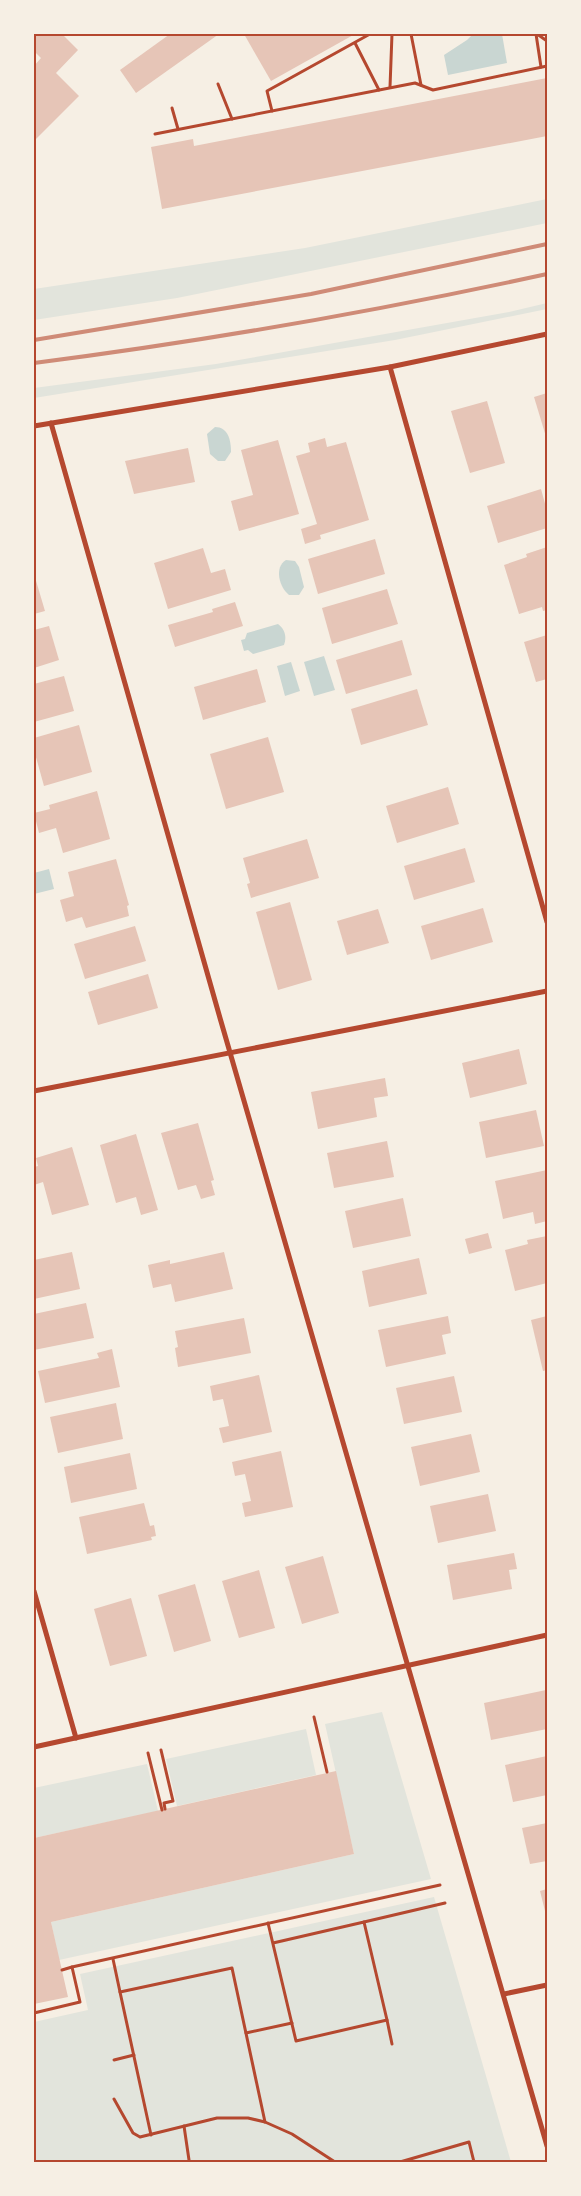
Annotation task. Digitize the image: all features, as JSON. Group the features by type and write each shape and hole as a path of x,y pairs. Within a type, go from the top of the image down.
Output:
{"street":[{"path":"34,426 390,367 547,334"},
{"path":"390,367 547,922"},
{"path":"51,423 231,1054 547,2146"},
{"path":"34,1092 547,990"},
{"path":"34,1591 76,1738"},
{"path":"34,1747 547,1635"},
{"path":"504,1994 547,1985"}],"path":[{"path":"272,111 267,91 370,34"},
{"path":"390,88 392,34"},
{"path":"412,34 422,85"},
{"path":"536,34 542,67"},
{"path":"536,34 547,41"},
{"path":"355,43 379,90"},
{"path":"155,134 415,82 433,90 547,66"},
{"path":"218,84 232,119"},
{"path":"172,108 178,130"},
{"path":"314,1717 327,1772"},
{"path":"148,1753 164,1810 164,1803 173,1801 161,1750"},
{"path":"62,1970 440,1885"},
{"path":"273,1943 445,1903"},
{"path":"364,1922 392,2044"},
{"path":"268,1924 296,2041 387,2020"},
{"path":"112,1958 151,2135"},
{"path":"34,2013 80,2002 72,1967"},
{"path":"120,1992 232,1968 265,2122"},
{"path":"246,2033 292,2023"},
{"path":"114,2060 134,2055"},
{"path":"114,2099 132,2133 140,2137 184,2126 233,2117 265,2122 292,2134 334,2162"},
{"path":"184,2126 189,2160"},
{"path":"400,2162 470,2142 474,2162"}],"shaded area":[{"path":"473,34 502,34 507,63 448,75 444,55"},
{"path":"547,199 547,223 177,298 34,320 34,289 305,248"},
{"path":"547,303 547,309 395,340 34,398 34,388 216,364 509,312"},
{"path":"215,427 223,429 228,435 231,452 225,461 218,461 210,454 207,434"},
{"path":"286,560 295,561 299,567 304,587 299,595 289,595 280,582 280,567"},
{"path":"278,624 285,633 284,645 253,654 248,650 244,651 241,640 245,639 247,633"},
{"path":"324,656 335,690 314,696 304,662"},
{"path":"291,662 300,691 285,696 277,666"},
{"path":"49,869 54,889 34,894 34,873"},
{"path":"382,1712 431,1879 59,1960 51,1922 354,1854 325,1724"},
{"path":"306,1729 316,1775 177,1806 166,1759"},
{"path":"147,1764 158,1811 34,1838 34,1788"},
{"path":"434,1897 511,2162 34,2162 34,2022 88,2010 80,1974"}],"building":[{"path":"34,34 62,34 78,50 56,73 79,96 34,141 34,66 41,58 34,51"},
{"path":"170,34 219,34 136,93 120,70"},
{"path":"244,34 355,34 271,81"},
{"path":"547,78 547,136 162,209 151,147 193,139 194,146"},
{"path":"547,393 547,440 534,397"},
{"path":"487,401 505,463 470,473 451,411"},
{"path":"325,438 327,447 346,442 369,520 320,535 321,539 305,544 301,529 317,524 296,456 310,452 308,443"},
{"path":"278,440 299,514 239,531 231,501 253,495 241,450"},
{"path":"188,448 195,482 134,494 125,461"},
{"path":"541,489 547,511 547,528 498,543 487,506"},
{"path":"375,539 385,574 318,594 308,559"},
{"path":"547,547 547,610 543,611 542,607 519,614 504,565 527,557 526,554"},
{"path":"203,548 211,573 225,569 231,590 168,609 154,563"},
{"path":"34,574 45,611 34,614"},
{"path":"387,589 398,624 332,644 322,608"},
{"path":"235,602 243,626 175,647 168,625 213,612 212,609"},
{"path":"49,626 59,660 34,668 34,630"},
{"path":"547,635 547,679 536,682 524,642"},
{"path":"402,640 412,675 346,694 336,660"},
{"path":"257,669 266,702 203,720 194,687"},
{"path":"64,676 74,711 34,722 34,684"},
{"path":"417,689 428,725 361,745 351,709"},
{"path":"79,725 92,772 44,786 34,750 34,738"},
{"path":"268,737 284,792 226,809 210,754"},
{"path":"448,787 459,824 397,843 386,806"},
{"path":"97,791 110,839 63,853 56,828 39,833 34,813 50,809 49,805"},
{"path":"307,839 319,878 251,898 247,884 250,883 243,858"},
{"path":"465,848 475,882 414,900 404,866"},
{"path":"116,859 129,905 127,906 129,916 86,928 82,917 66,922 60,900 74,896 68,872"},
{"path":"290,902 312,980 278,990 256,912"},
{"path":"483,908 493,942 431,960 421,926"},
{"path":"378,909 389,943 347,955 337,921"},
{"path":"135,926 146,961 85,979 74,944"},
{"path":"148,974 158,1008 98,1025 88,992"},
{"path":"519,1049 527,1084 470,1098 462,1063"},
{"path":"385,1078 388,1096 374,1098 377,1117 318,1129 311,1092"},
{"path":"536,1110 544,1146 486,1158 479,1122"},
{"path":"198,1123 214,1180 211,1181 215,1195 201,1199 196,1185 178,1190 161,1133"},
{"path":"136,1134 158,1210 141,1215 136,1197 116,1203 100,1145"},
{"path":"387,1141 394,1177 334,1188 327,1153"},
{"path":"72,1147 89,1205 52,1215 43,1182 34,1185 34,1167 38,1166 36,1158"},
{"path":"547,1170 547,1221 535,1224 533,1212 503,1219 495,1181"},
{"path":"403,1198 411,1236 353,1248 345,1211"},
{"path":"488,1233 492,1248 469,1254 465,1239"},
{"path":"547,1236 547,1283 515,1291 505,1250 528,1244 527,1240"},
{"path":"72,1252 80,1289 34,1299 34,1260"},
{"path":"224,1252 233,1289 175,1302 171,1284 153,1288 148,1265 170,1260 170,1264"},
{"path":"419,1258 427,1294 369,1307 362,1271"},
{"path":"86,1303 94,1338 34,1350 34,1314"},
{"path":"448,1316 451,1333 442,1335 446,1354 386,1367 378,1330"},
{"path":"547,1316 547,1370 543,1371 531,1320"},
{"path":"244,1318 251,1353 178,1367 175,1348 178,1347 175,1331"},
{"path":"112,1349 120,1387 45,1403 38,1371 99,1358 97,1353"},
{"path":"259,1375 272,1432 223,1443 219,1428 229,1426 226,1412 223,1399 213,1401 210,1386"},
{"path":"454,1376 462,1412 404,1424 396,1388"},
{"path":"116,1403 123,1439 58,1453 50,1417"},
{"path":"471,1434 480,1472 420,1486 411,1447"},
{"path":"281,1451 293,1507 245,1517 242,1503 251,1501 245,1474 235,1476 232,1462"},
{"path":"130,1453 137,1489 71,1503 64,1467"},
{"path":"488,1494 496,1531 438,1543 430,1506"},
{"path":"144,1503 150,1526 154,1525 156,1536 151,1537 152,1540 87,1554 79,1517"},
{"path":"514,1553 517,1569 509,1570 512,1589 453,1600 447,1565"},
{"path":"323,1556 339,1613 302,1624 285,1567"},
{"path":"259,1570 275,1628 239,1638 222,1581"},
{"path":"195,1584 211,1641 174,1652 158,1595"},
{"path":"131,1598 147,1656 110,1666 94,1609"},
{"path":"546,1690 547,1729 491,1740 484,1703"},
{"path":"547,1756 547,1795 513,1802 505,1765"},
{"path":"336,1771 354,1854 51,1922 68,1997 34,2004 34,1838"},
{"path":"547,1823 547,1861 530,1864 522,1828"},
{"path":"547,1889 547,1919 540,1891"}],"railway":[{"path":"34,340 311,294 547,244"},
{"path":"34,363 163,345 291,324 547,274"}]}
